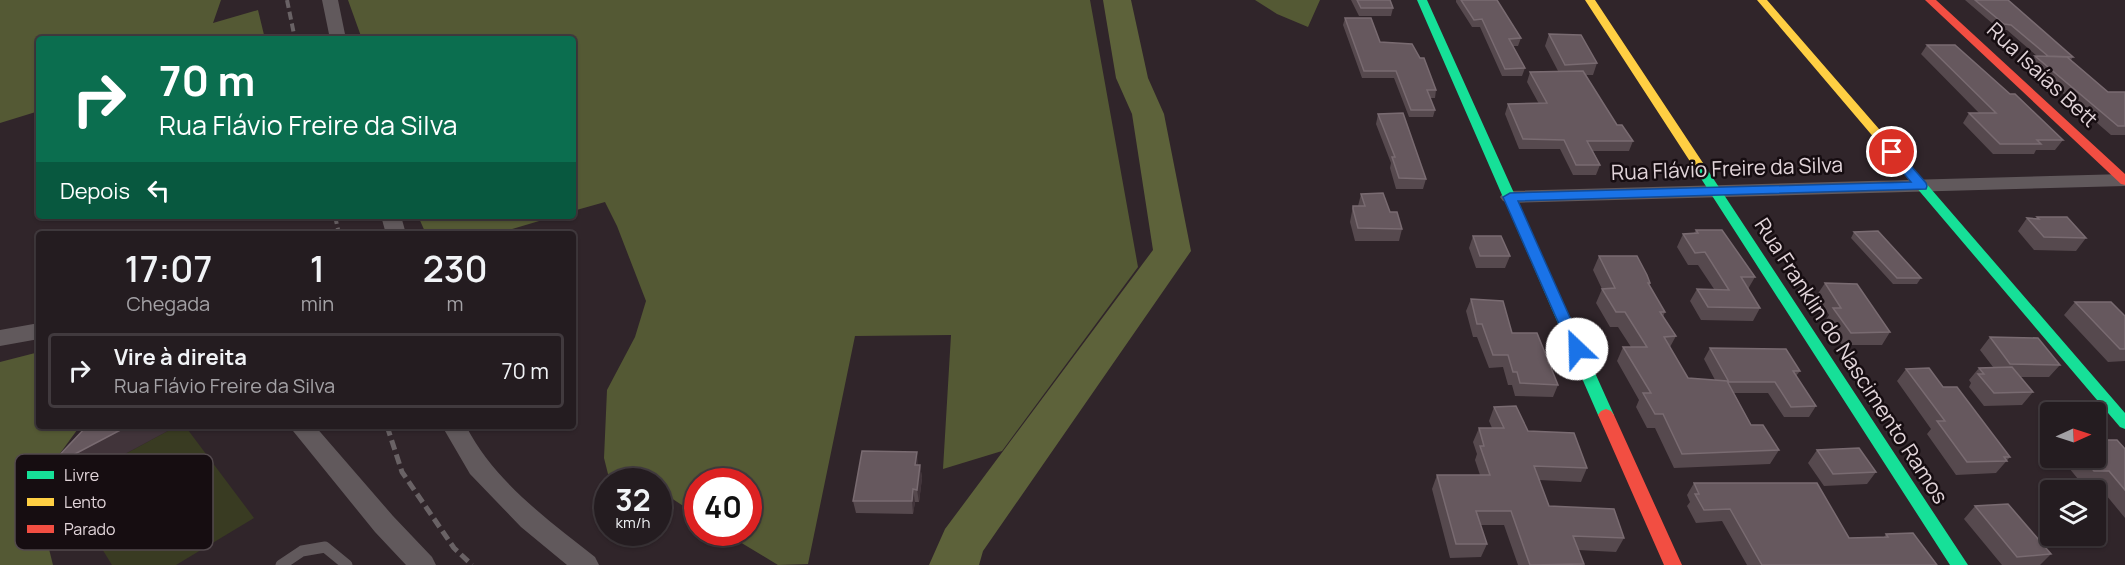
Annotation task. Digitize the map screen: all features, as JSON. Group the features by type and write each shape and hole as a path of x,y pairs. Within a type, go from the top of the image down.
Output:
{"street":[{"path":"330,0 337,36"},
{"path":"1422,0 1673,565"},
{"name":"Rua Franklin do Nascimento Ramos","path":"1590,0 1959,565"},
{"path":"1761,0 2125,423"},
{"name":"Rua Isaías Bett","path":"1930,0 2125,180"},
{"name":"Rua Flávio Freire da Silva","path":"1510,197 2125,180"},
{"path":"0,338 36,332"},
{"path":"304,429 384,524 423,565"},
{"path":"455,429 461,443 510,501 586,565"}],"lane":[{"path":"281,565 302,551 325,547 347,565"}],"green space":[{"path":"0,0 221,0 213,23 258,10 264,36 36,36 36,112 0,123"},
{"path":"348,0 1090,0 1138,267 1002,451 943,469 951,335 855,336 808,564 778,565 747,546 762,546 762,468 684,468 684,506 672,499 672,468 606,468 604,458 607,390 635,337 646,301 617,226 605,202 576,210 576,36 361,36"},
{"path":"1255,0 1320,0 1308,27 1277,14"},
{"path":"419,219 546,219 505,231 425,231"},
{"path":"36,353 36,429 78,429 60,454 15,454 15,550 49,550 53,565 0,565 0,362"},
{"path":"171,429 187,429 206,454 125,454"},
{"path":"213,463 254,518 213,543"},
{"path":"103,550 201,550 176,565 112,565"}],"building":[{"path":"1357,0 1390,0 1393,8 1361,8"},
{"path":"1461,0 1497,0 1521,38 1509,39 1525,68 1505,69 1482,19 1474,20"},
{"path":"1975,0 2008,0 2073,57 2048,56 2011,25 2004,24"},
{"path":"1345,18 1371,18 1380,42 1412,44 1420,58 1424,58 1436,90 1427,90 1435,110 1411,110 1396,71 1364,71"},
{"path":"1549,34 1581,35 1597,63 1565,65"},
{"path":"1927,45 1955,45 2010,94 2015,94 2063,140 2037,140 2041,144 2000,144 1969,113 1996,113"},
{"path":"2035,56 2067,57 2108,92 2125,92 2125,126 2118,126"},
{"path":"1583,71 1617,125 1622,125 1633,141 1587,141 1600,165 1576,165 1564,140 1523,139 1508,104 1547,103 1530,72"},
{"path":"1403,113 1426,179 1399,178 1392,157 1395,157 1378,114"},
{"path":"1383,193 1390,212 1397,212 1402,229 1358,228 1353,206 1365,206 1361,194"},
{"path":"2037,217 2067,217 2086,238 2044,237 2027,218 2039,219"},
{"path":"1696,230 1722,230 1755,277 1741,277 1760,308 1708,307 1697,289 1729,290 1705,252 1695,253 1683,234 1698,233"},
{"path":"1878,231 1921,278 1897,278 1854,232"},
{"path":"1473,236 1501,236 1510,256 1480,256"},
{"path":"1599,256 1637,256 1647,275 1650,283 1648,283 1665,312 1660,312 1676,336 1664,337 1688,378 1727,381 1751,425 1763,425 1779,450 1682,454 1663,414 1655,414 1643,393 1651,393 1623,347 1647,347 1625,312 1616,312 1602,289 1615,288"},
{"path":"1825,283 1857,284 1890,332 1851,333 1833,308 1841,308"},
{"path":"1471,299 1503,301 1512,333 1537,333 1558,385 1520,383 1517,372 1513,372 1508,355 1493,355 1482,324 1477,324"},
{"path":"2075,302 2111,302 2125,316 2125,349 2120,349"},
{"path":"1990,337 2038,338 2060,365 2010,364"},
{"path":"1710,348 1786,349 1800,371 1793,371 1816,406 1791,407 1775,382 1729,382"},
{"path":"2012,367 2033,392 1994,393 1978,374 1984,374 1979,368"},
{"path":"1929,368 1943,387 1957,387 2010,457 2004,457 2007,461 1967,462 1937,421 1945,421 1906,369"},
{"path":"1516,406 1528,431 1574,433 1587,468 1534,466 1549,506 1614,509 1624,538 1573,536 1584,564 1530,565 1511,511 1476,511 1487,544 1456,544 1437,475 1490,475 1480,446 1484,446 1479,428 1504,428 1494,407"},
{"path":"84,429 122,429 75,454 61,454"},
{"path":"2106,440 2117,440 2125,449 2125,490 2109,471 2094,471 2091,468 2106,468"},
{"path":"1859,448 1876,472 1833,474 1817,450"},
{"path":"862,451 917,452 915,465 920,465 917,490 913,489 912,501 853,501"},
{"path":"1694,483 1817,483 1849,538 1888,537 1886,534 1913,533 1937,565 1762,565 1730,509 1704,510 1695,494 1699,494"},
{"path":"2008,504 2040,541 2040,546 2044,546 2051,554 2017,557 1975,506"}],"waterway":[{"path":"954,565 962,543 1172,251 1148,114 1132,78 1117,0"}],"railway":[{"path":"287,0 294,36"},
{"path":"336,219 338,231"},
{"path":"388,429 402,472 454,548 472,565"}],"traffic: fast":[{"path":"1422,0 1606,415"},
{"path":"1697,163 1959,565"},
{"path":"1908,170 2125,423"}],"traffic: slow":[{"path":"1590,0 1697,163"},
{"path":"1762,0 1908,170"}],"traffic: jam":[{"path":"1930,0 2125,181"},
{"path":"1606,415 1673,565"}],"route":[{"path":"1577,349 1510,197 1921,186 1892,152"}]}
